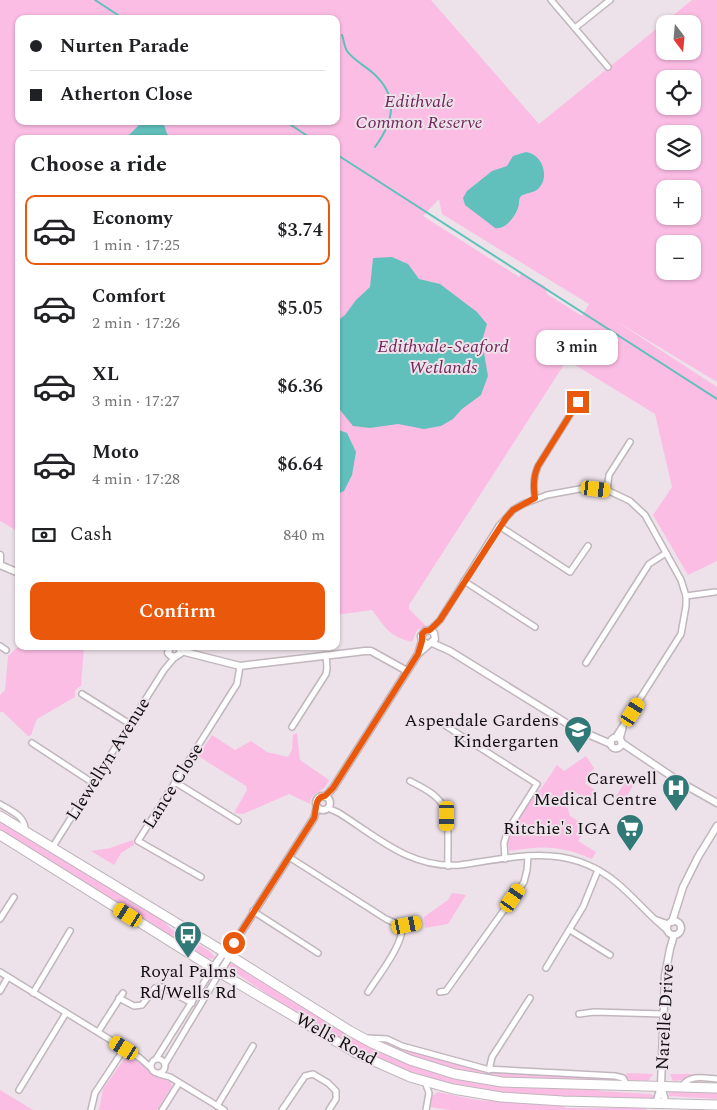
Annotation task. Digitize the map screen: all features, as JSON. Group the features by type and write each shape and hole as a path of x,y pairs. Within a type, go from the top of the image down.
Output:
{"main road":[{"name":"Wells Road","path":"0,816 228,953 361,1037 391,1052 420,1063 474,1078 530,1084 717,1088"},
{"name":"Wells Road","path":"0,835 217,970 356,1053 425,1082 501,1097 656,1107 717,1105"}],"street":[{"path":"551,0 608,67"},
{"path":"575,28 610,0"},
{"path":"535,498 533,483 538,466 578,402"},
{"path":"607,490 609,475 630,442"},
{"path":"151,1068 192,1003 217,970 253,911 325,804 333,788 430,638 499,526 513,510 535,498 584,488 607,490 630,501 645,515 681,580 686,596 685,620 682,634 623,727 616,742"},
{"path":"499,526 570,572 588,546"},
{"path":"586,663 649,564 666,553"},
{"path":"0,560 15,570"},
{"path":"464,581 535,627"},
{"path":"686,596 715,592"},
{"path":"430,638 576,729 616,742 715,803"},
{"path":"0,646 6,650"},
{"path":"173,651 204,656 222,663 240,666 357,650 371,652 406,673"},
{"name":"Llewellyn Avenue","path":"52,848 164,670 173,651"},
{"path":"292,727 326,674 326,655"},
{"name":"Lance Close","path":"201,878 138,841 237,684 240,666"},
{"path":"82,694 130,724"},
{"path":"446,726 538,784 508,830 504,843 505,859"},
{"path":"32,743 93,783"},
{"path":"410,781 432,794 443,804 447,816 448,866"},
{"path":"175,782 238,821"},
{"name":"Wells Road","path":"0,804 22,818 25,831"},
{"path":"325,804 405,855 431,864 448,866 539,855 562,856 598,870 616,882 654,919 672,928"},
{"name":"Narelle Drive","path":"656,1107 661,1086 665,975 672,928 684,887 694,865 717,828"},
{"path":"440,992 446,991 524,882 528,856"},
{"path":"289,857 382,916 402,926 417,923"},
{"path":"546,968 583,906 598,870"},
{"path":"0,919 14,896"},
{"path":"253,911 318,953"},
{"path":"368,992 398,944 402,926"},
{"path":"570,930 610,955"},
{"path":"33,993 70,931"},
{"path":"159,1074 217,970"},
{"path":"0,972 140,1058 153,1072 170,1077 224,1110"},
{"path":"0,991 8,977"},
{"path":"119,998 134,1006 142,1006 155,988 162,986 192,1003"},
{"path":"98,1032 123,992"},
{"path":"488,1070 492,1057 530,998"},
{"path":"579,1014 594,1012 663,1014"},
{"path":"19,1090 66,1013"},
{"path":"177,1027 184,1032"},
{"name":"Wells Road","path":"361,1037 388,1039 402,1046 488,1070 616,1076 623,1078 627,1085"},
{"path":"217,1106 253,1046"},
{"path":"91,1110 95,1093 124,1048"},
{"path":"140,1058 161,1060 170,1077"},
{"path":"282,1110 304,1076 313,1074 328,1083 336,1091 336,1099 329,1110"},
{"name":"Wells Road","path":"682,1086 684,1082 692,1078 717,1079"},
{"path":"425,1082 429,1093 426,1110"},
{"path":"162,1110 178,1083"},
{"path":"429,1093 438,1085"},
{"name":"Narelle Drive","path":"661,1086 666,1107"}],"green space":[{"path":"0,0 431,0 539,124 656,29 656,60 701,60 701,15 673,15 692,0 717,0 717,382 616,321 717,387 717,561 688,575 653,515 672,487 655,414 567,360 409,605 409,609 426,626 417,630 412,642 392,634 372,610 340,614 340,135 15,135 15,530 0,521","holes":["439,199 442,214 589,304 582,316 547,294 545,286 521,274 519,277 423,216"]},
{"path":"15,650 84,650 81,686 76,690 75,697 37,719 31,735 28,736 3,712 0,712 0,695 5,690 8,656"},
{"path":"297,733 300,760 329,780 324,788 313,796 310,804 289,794 243,814 234,813 247,790 246,786 198,756 212,735 235,750 251,741 267,752 288,757 292,750 293,735"},
{"path":"586,756 594,768 585,783 595,790 590,801 577,793 567,805 570,816 588,827 578,841 596,852 592,859 562,849 543,847 509,850 508,842 514,826 533,794 541,789 557,765 564,771"},
{"path":"626,781 633,786 624,801 616,796"},
{"path":"0,820 162,920 178,934 209,951 216,959 205,958 185,947 0,832"},
{"path":"133,840 134,845 121,853 114,865 91,851 110,848"},
{"path":"452,893 466,895 448,924 425,928 424,917 448,900"},
{"path":"230,964 241,967 355,1037 443,1073 589,1088 601,1091 650,1094 654,1096 644,1100 560,1098 504,1094 448,1085 421,1078 370,1058 322,1031 230,969"},
{"path":"375,1041 385,1041 397,1047 483,1072 616,1078 621,1081 509,1079 475,1074 432,1064 398,1052"},
{"path":"127,1055 171,1082 172,1086 157,1110 99,1110 103,1089"},
{"path":"627,1073 653,1074 648,1081 630,1080 625,1077"},
{"path":"670,1074 692,1074 682,1080 673,1081"},
{"path":"0,1090 33,1110 0,1110"},
{"path":"438,1092 477,1100 564,1106 565,1108 645,1108 647,1110 450,1110 429,1107 431,1097"},
{"path":"669,1092 717,1092 717,1099 669,1096"}],"water":[{"path":"139,125 164,125 168,135 129,135"},
{"path":"526,152 536,157 543,166 544,178 542,183 537,190 521,196 517,212 509,222 502,227 495,228 465,205 463,198 467,191 492,171 507,166 513,156"},
{"path":"392,257 408,264 419,279 440,284 477,312 487,324 482,341 488,376 481,395 462,409 453,419 441,426 424,429 398,424 370,428 353,426 340,410 340,319 370,287 373,258"},
{"path":"340,430 347,433 356,452 352,475 344,491 340,493"}],"waterway":[{"path":"95,0 118,15"},
{"path":"342,35 347,51 382,83 390,100 390,119 375,147"},
{"path":"291,125 306,135"},
{"path":"340,157 717,399"}],"place":[{"name":"Aspendale Gardens Kindergarten","path":"578,754"},
{"name":"Carewell Medical Centre","path":"676,812"},
{"name":"Ritchie's IGA","path":"630,852"},
{"name":"Royal Palms Rd/Wells Rd","path":"188,959"}],"route":[{"path":"234,943 314,818 317,799 325,796 333,788 418,654 423,632 430,630 440,620 499,526 513,510 535,498 533,483 538,466 578,402"}],"park label":[{"name":"Edithvale Common Reserve","path":"419,111"},
{"name":"Edithvale-Seaford Wetlands","path":"443,356"}]}
